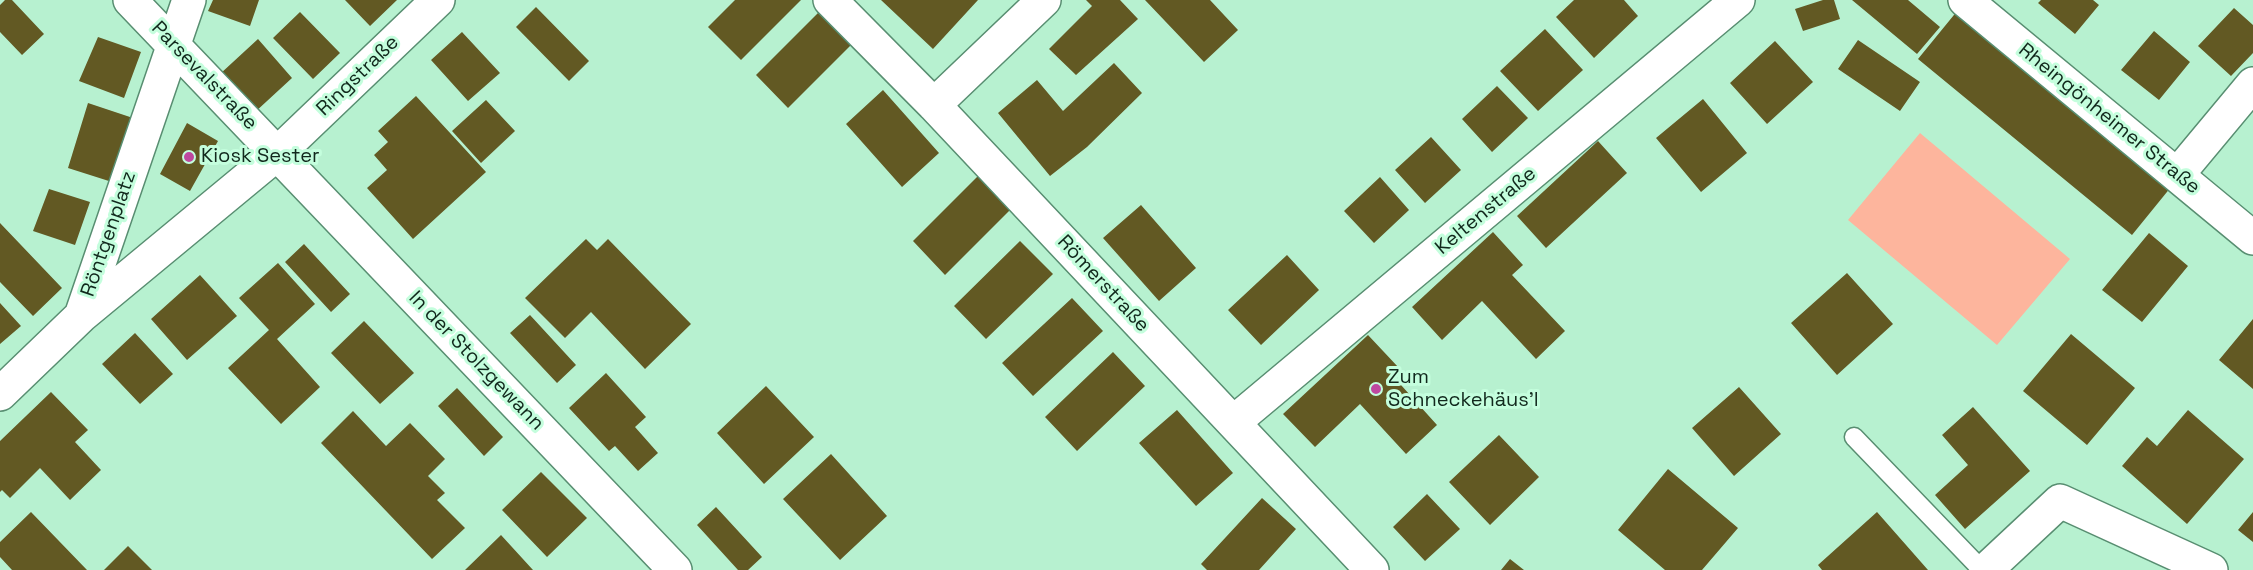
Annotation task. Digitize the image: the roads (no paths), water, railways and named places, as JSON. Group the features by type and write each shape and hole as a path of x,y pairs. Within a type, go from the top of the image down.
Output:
{"street":[{"name":"Parsevalstraße","path":"130,0 278,153"},
{"name":"Röntgenplatz","path":"81,316 189,0"},
{"name":"Ringstraße","path":"278,153 438,0"},
{"name":"Römerstraße","path":"830,0 934,105 1372,570"},
{"path":"934,105 1044,0"},
{"name":"Keltenstraße","path":"1234,422 1738,0"},
{"name":"Rheingönheimer Straße","path":"1965,0 2253,238"},
{"path":"2178,174 2253,84"},
{"name":"Röntgenplatz","path":"81,316 278,153"},
{"name":"In der Stolzgewann","path":"278,153 675,570"},
{"path":"0,394 81,316"},
{"path":"1984,570 2060,501 2211,570"}],"lane":[{"path":"1854,437 1984,570"}],"place":[{"name":"Kiosk Sester","path":"189,157"},
{"name":"Zum Schneckehäus'l","path":"1376,389"}]}
